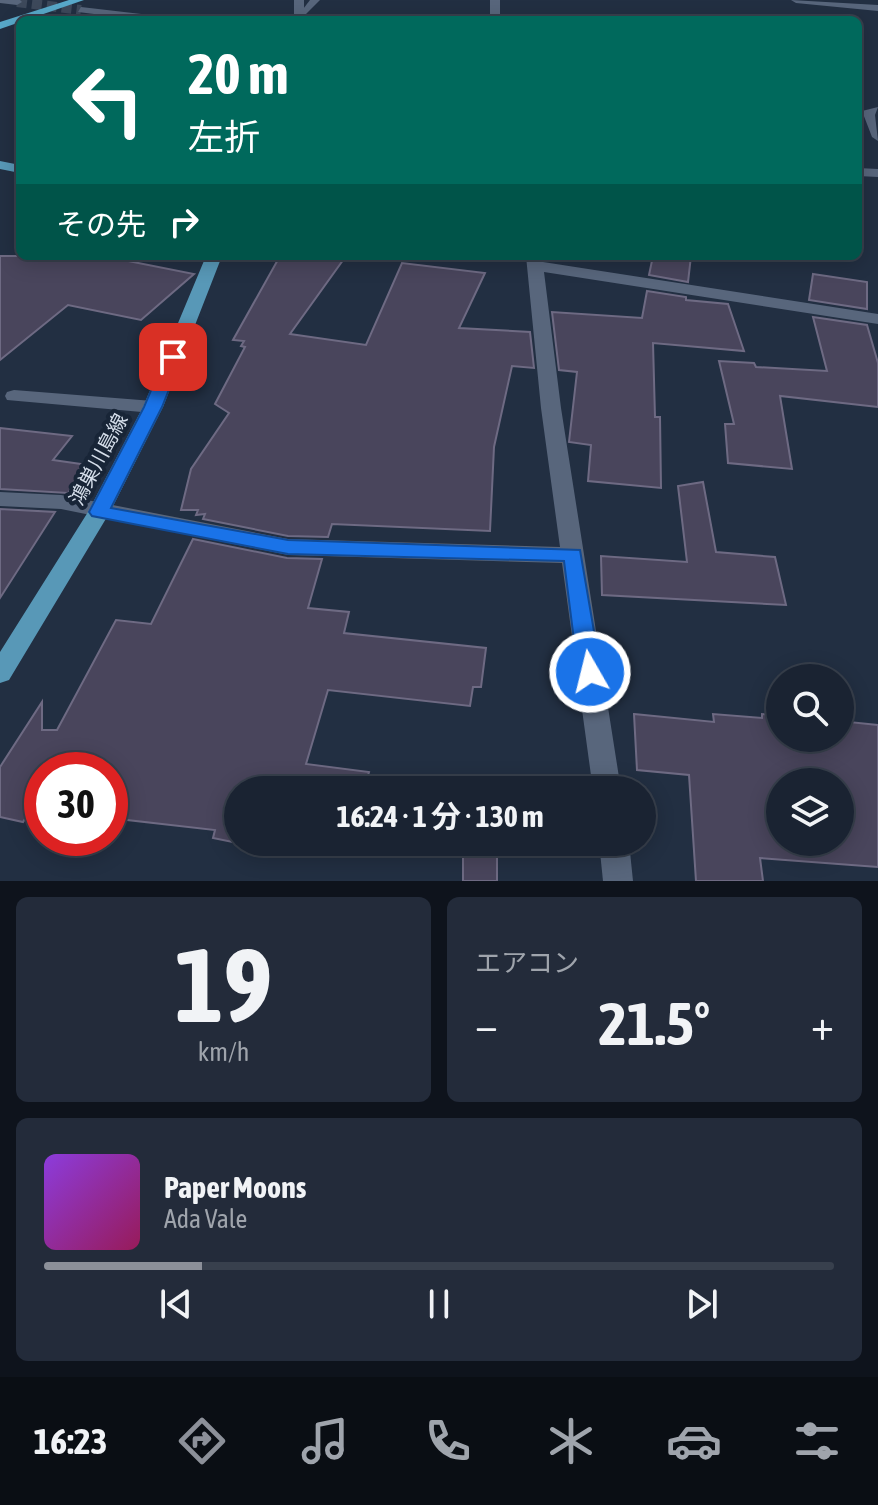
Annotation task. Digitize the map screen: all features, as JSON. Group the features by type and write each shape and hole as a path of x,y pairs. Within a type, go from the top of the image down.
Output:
{"highway":[{"path":"0,16 49,0"},
{"path":"38,16 80,5"}],"main road":[{"name":"鴻巣川島線","path":"0,673 99,512 153,407 212,260"}],"street":[{"path":"1,0 17,2"},
{"path":"301,16 315,0"},
{"path":"796,0 878,8"},
{"path":"80,5 144,16"},
{"path":"876,133 868,111 878,111"},
{"path":"605,776 534,261 878,319"},
{"path":"14,396 153,407"},
{"path":"0,499 61,502 99,512 288,547 573,555"},
{"path":"615,856 618,881"}],"building":[{"path":"0,256 16,256 16,260 123,260 194,274 141,320 68,305 0,360"},
{"path":"278,260 343,260 290,334 366,345 402,263 485,273 459,328 530,332 534,368 512,366 494,447 490,531 332,524 328,537 288,536 203,519 205,514 196,515 198,510 181,510 191,469 229,413 215,404 245,347 241,346 244,341 233,340"},
{"path":"652,260 691,260 688,282 649,275"},
{"path":"813,274 867,282 867,309 809,300"},
{"path":"647,291 686,297 686,300 728,304 744,351 653,343 655,417 660,417 661,488 588,481 591,445 569,442 577,372 559,370 552,312 642,318"},
{"path":"813,317 867,325 878,363 878,407 780,396 792,469 728,463 725,424 734,424 719,361 754,363 756,367 827,371"},
{"path":"0,428 72,436 53,460 88,465 68,493 0,489"},
{"path":"703,482 716,552 775,557 786,605 602,595 601,556 687,562 678,486"},
{"path":"0,509 55,512 0,598"},
{"path":"193,539 287,558 322,559 308,608 349,612 344,633 486,648 481,687 473,687 470,706 328,690 306,764 369,772 368,776 224,776 224,840 213,838 215,830 128,820 128,752 24,752 24,820 0,817 0,767 42,702 42,730 57,730 116,620 151,624"},
{"path":"634,714 714,722 713,714 762,718 762,714 766,714 766,752 854,752 854,722 878,725 878,867 760,858 763,881 696,881 689,775 637,770"},
{"path":"463,856 497,856 497,881 463,881"}],"tunnel":[{"path":"17,2 81,10"}],"route":[{"path":"173,357 153,407 99,512 288,547 573,555 590,672"}]}
